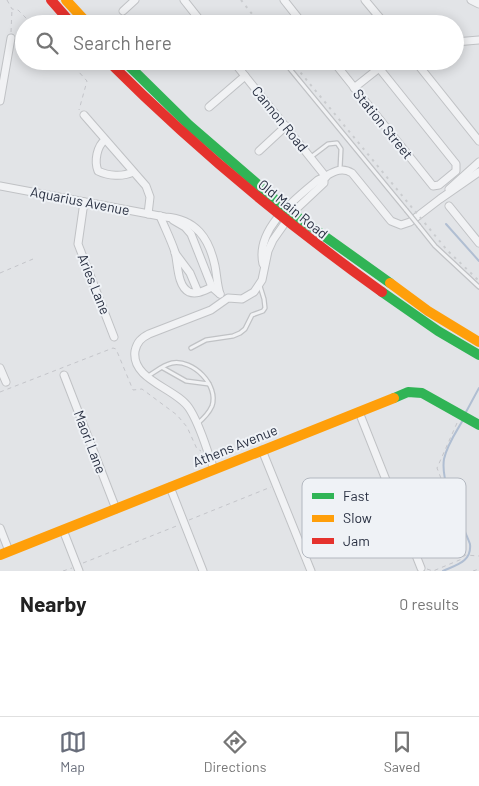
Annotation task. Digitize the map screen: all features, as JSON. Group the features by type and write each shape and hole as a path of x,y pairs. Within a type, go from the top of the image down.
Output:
{"main road":[{"path":"51,0 64,15"},
{"path":"66,0 80,15"},
{"name":"Old Main Road","path":"117,70 207,156 286,214 428,311 479,342"},
{"name":"Old Main Road","path":"133,70 326,253 427,324 479,355"},
{"name":"Athens Avenue","path":"5,553 402,394 412,392 427,396 479,424"}],"street":[{"path":"123,11 136,0"},
{"path":"184,0 196,15"},
{"path":"284,0 296,15"},
{"path":"366,0 377,15"},
{"path":"471,0 479,4"},
{"path":"0,101 12,38"},
{"path":"464,41 479,40"},
{"name":"Cannon Road","path":"240,70 311,157 325,178"},
{"name":"Station Street","path":"340,70 433,186 439,185 456,171 457,166 381,70"},
{"path":"354,88 376,70"},
{"path":"422,70 479,141"},
{"path":"210,108 245,76"},
{"path":"84,115 146,186 150,194 148,214"},
{"path":"259,151 286,126"},
{"path":"105,140 98,150 96,166 98,171 122,176 133,172"},
{"path":"440,199 479,162"},
{"path":"214,469 189,408 183,400 140,370 136,360 136,349 142,338 211,310 228,298 236,299 248,296 260,285 270,245 286,214 318,180 325,178 335,171 340,170 352,173 388,218 398,224 410,222 479,172"},
{"name":"Aquarius Avenue","path":"0,186 187,221 201,233 214,266 220,294"},
{"name":"Aries Lane","path":"84,202 78,244 114,337"},
{"path":"449,206 479,243"},
{"path":"163,217 184,287 192,292 212,287"},
{"name":"Aquarius Avenue","path":"163,217 177,222 189,230 212,287 228,298"},
{"path":"175,253 190,273 198,292"},
{"path":"0,368 6,382"},
{"name":"Maori Lane","path":"64,375 116,508"},
{"path":"359,412 385,478"},
{"path":"262,450 302,549"},
{"path":"170,487 203,571"},
{"path":"0,528 5,553"},
{"path":"63,530 78,568"},
{"path":"306,558 311,571"},
{"path":"417,558 421,568"}],"lane":[{"path":"292,70 435,246 479,288"},
{"path":"311,157 328,144 337,143 341,149 340,170"},
{"path":"190,348 206,340 233,336 245,329 252,315 263,311 265,308 260,285"},
{"path":"147,376 172,363 186,364 201,374 209,384 213,402 212,407 197,424"},
{"path":"162,367 186,381 209,384"}],"path":[{"path":"7,0 12,9 12,38"},
{"path":"12,9 18,10 23,15"},
{"path":"78,70 87,80 80,110 84,115"},
{"path":"0,273 33,259"},
{"path":"0,392 113,348 116,349 133,390 142,389 177,416 190,432 197,450 203,454 208,452"},
{"path":"441,478 437,468 461,415"},
{"path":"63,571 78,568 276,485"},
{"path":"466,555 479,556"},
{"path":"421,568 433,571 463,558"},
{"path":"474,571 479,569"}],"waterway":[{"path":"446,224 479,261"},
{"path":"466,412 479,388"},
{"path":"445,478 444,459 447,449 463,420"},
{"path":"443,571 458,565 466,559 470,550 470,544 466,535"}],"railway":[{"path":"241,0 253,15"},
{"path":"298,70 447,250 479,281"}],"traffic: fast":[{"path":"133,70 189,125 285,208 390,283"},
{"path":"382,292 438,331 479,355"},
{"path":"394,398 408,392 422,393 479,425"}],"traffic: slow":[{"path":"66,0 80,15"},
{"path":"390,283 428,311 479,342"},
{"path":"0,555 394,398"}],"traffic: jam":[{"path":"51,0 64,15"},
{"path":"117,70 173,123 240,182 382,292"}]}
